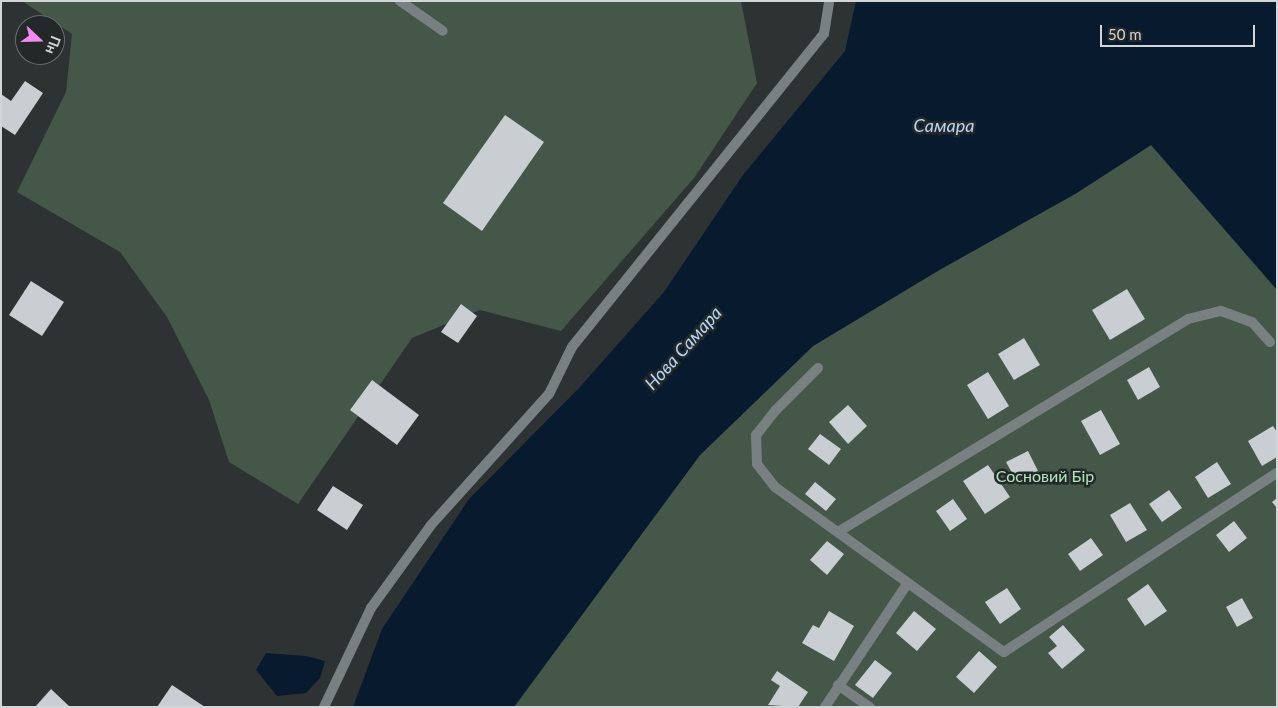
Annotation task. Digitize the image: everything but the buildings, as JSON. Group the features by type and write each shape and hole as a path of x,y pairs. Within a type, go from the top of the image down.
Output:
{"street":[{"path":"400,1 443,31"},
{"path":"324,707 371,608 431,524 548,394 572,348 824,34 829,1"},
{"path":"838,532 1188,319 1221,311 1252,322 1270,342"},
{"path":"818,368 775,411 756,435 757,464 775,488 1004,652 1277,473"},
{"path":"825,707 907,584"},
{"path":"838,686 870,707"}],"green space":[{"path":"22,1 741,1 757,83 694,178 561,331 480,310 412,338 298,504 229,462 209,400 167,317 120,252 17,192 66,92 72,34 65,29 65,15 43,15"},
{"name":"Сосновий Бір","path":"1277,1 1277,707 514,707 700,455 813,346 941,269 1075,194 1151,145"}],"water":[{"name":"Самара","path":"856,1 1277,1 1277,290 1151,145 1075,194 941,269 813,346 700,455 514,707 353,707 382,629 469,499 579,388 664,292 743,175 845,51"},
{"path":"266,653 306,656 325,661 320,678 306,693 277,696 256,670"}],"water label":[{"name":"Нова Самара","path":"683,348"}]}
